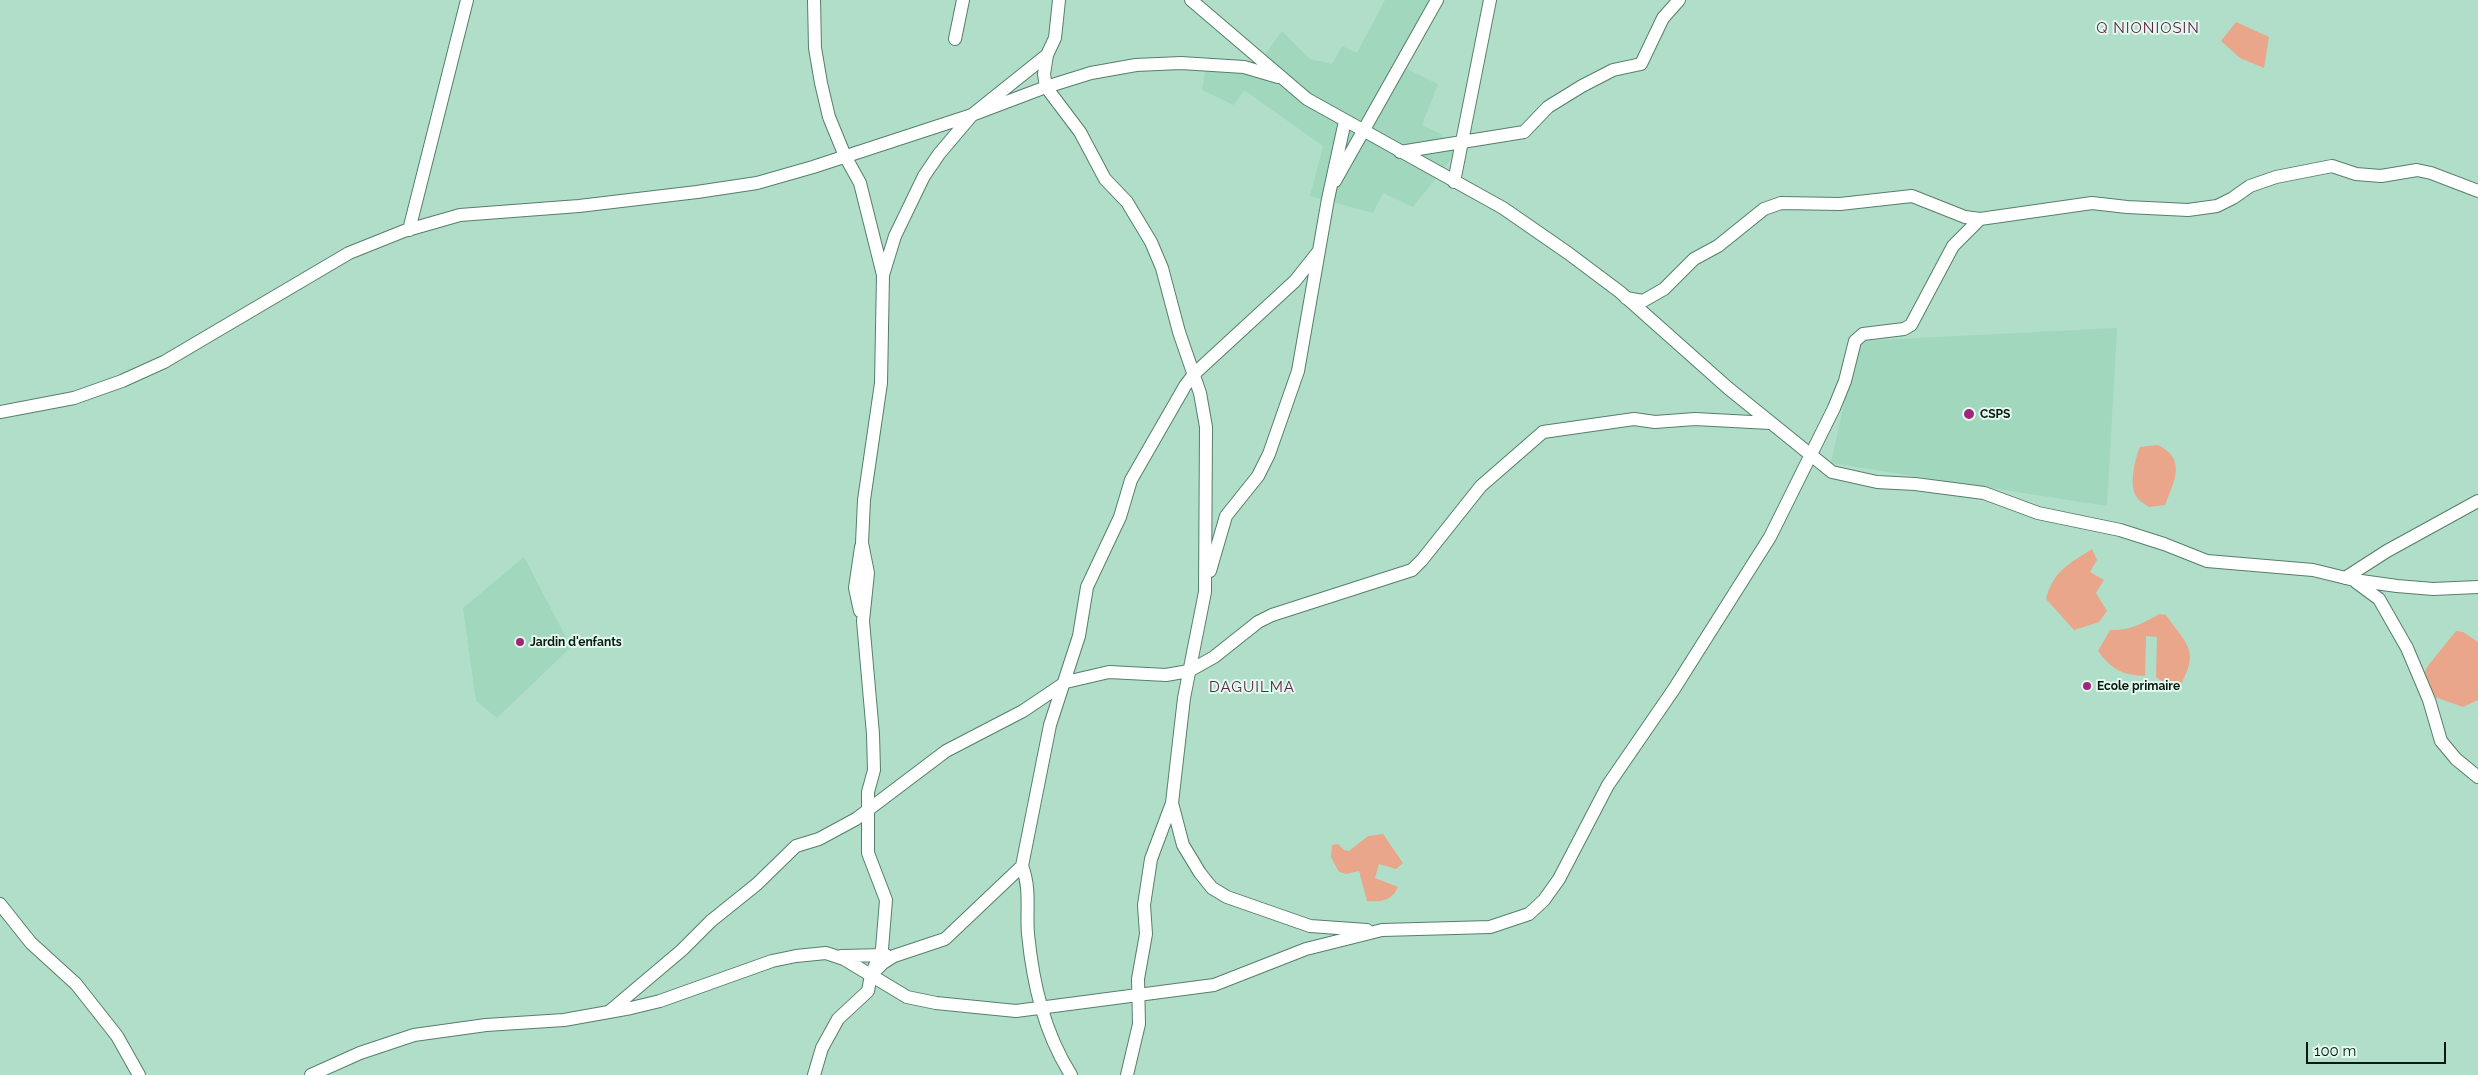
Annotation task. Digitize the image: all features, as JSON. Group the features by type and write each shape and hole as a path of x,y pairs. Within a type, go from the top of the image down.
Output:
{"street":[{"path":"409,230 467,0"},
{"path":"814,0 815,48 829,117 845,156 860,183 883,275 881,383 864,500 862,543 868,573 863,620 873,734 874,770 868,792 868,853 886,900 882,949 868,991 838,1019 822,1048 814,1075"},
{"path":"956,39 963,0"},
{"path":"1060,0 1055,38 1047,55 1044,74 1046,86 1080,132 1105,179 1127,202 1151,242 1162,268 1179,332 1200,393 1206,427 1205,592"},
{"path":"1190,0 1307,99 1503,208 1568,253 1626,298 1770,423 1832,472 1877,482 1915,484 1984,493 2038,513 2120,530 2207,561 2313,570 2350,579 2433,590 2478,587"},
{"path":"1330,190 1365,132 1437,0"},
{"path":"1454,182 1490,0"},
{"path":"1400,152 1524,132 1548,108 1582,86 1613,70 1641,64 1664,18 1679,0"},
{"path":"883,275 895,236 924,176 972,115 1047,55"},
{"path":"0,412 74,398 122,381 164,362 349,253 409,230 460,215 579,206 757,183 972,115 1046,86 1090,73 1136,66 1181,63 1244,67 1284,79"},
{"path":"1127,1075 1139,1024 1138,979 1146,934 1144,905 1150,859 1172,803 1179,732 1205,592 1217,542 1226,516 1262,469 1298,371 1318,252 1345,121"},
{"path":"1626,298 1642,300 1664,289 1694,259 1718,246 1764,209 1781,203 1840,204 1912,196 1947,211 1980,219 2092,203 2127,208 2188,210 2217,206 2250,186 2276,177 2332,166 2356,174 2381,176 2417,170 2431,173 2478,191"},
{"path":"1172,803 1184,845 1200,873 1212,888 1226,897 1310,926 1382,930 1490,927 1529,914 1544,900 1559,879 1608,785 1674,689 1770,537 1845,381 1855,340 1863,334 1904,329 1911,325 1952,246 1980,219"},
{"path":"1069,1073 1051,1038 1034,982 1028,932 1028,882 1022,866 1050,725 1066,682 1079,636 1087,587 1120,517 1131,480 1185,386 1194,374 1295,280 1318,252"},
{"path":"609,1012 682,950 711,921 757,884 796,846 819,839 868,811 942,754 1023,711 1066,682 1109,672 1166,675 1189,671 1214,657 1258,622 1272,615 1412,570 1481,486 1542,432 1634,419 1655,422 1695,419 1770,423"},
{"path":"2350,579 2388,551 2478,501"},
{"path":"2350,579 2379,599 2406,648 2429,700 2441,741 2456,759 2478,777"},
{"path":"872,975 883,963 945,939 1022,866"},
{"path":"0,904 31,943 76,984 117,1036 139,1075"},
{"path":"311,1075 360,1053 414,1035 486,1025 564,1020 609,1012 660,1001 772,961 826,953 872,975 907,997 936,1004 1016,1011 1040,1006 1103,1001 1214,985 1306,949 1382,930"},
{"path":"835,956 903,954"}],"shaded area":[{"path":"1385,0 1437,0 1401,66 1438,84 1422,125 1439,133 1457,152 1413,207 1383,193 1373,213 1310,196 1323,146 1244,90 1234,105 1202,90 1206,65 1254,70 1282,31 1310,59 1332,64 1342,46 1357,53"},
{"path":"2236,22 2269,37 2264,68 2240,58 2221,41"},
{"path":"2117,328 2107,506 1831,463 1858,341"},
{"path":"2158,445 2173,457 2176,472 2165,505 2149,507 2140,501 2134,491 2136,458 2140,447"},
{"path":"2092,549 2097,560 2090,572 2104,580 2096,593 2107,611 2099,622 2074,630 2046,599 2053,581 2063,569"},
{"path":"524,557 571,647 497,718 476,701 463,608"},
{"path":"2159,614 2166,615 2185,641 2190,656 2186,674 2180,686 2171,689 2156,677 2157,637 2146,636 2145,676 2118,670 2098,651 2110,630 2130,628"},
{"path":"2456,631 2463,632 2478,642 2478,700 2463,707 2432,696 2424,673"},
{"path":"1383,834 1403,863 1396,869 1379,864 1375,878 1398,887 1393,895 1385,900 1367,901 1359,871 1347,874 1339,872 1331,857 1332,845 1338,844 1344,850 1349,851 1368,836"}],"place":[{"name":"CSPS","path":"1969,414"},
{"name":"Jardin d'enfants","path":"520,642"},
{"name":"Ecole primaire","path":"2087,686"}],"district":[{"name":"Q NIONIOSIN","path":"2148,28"},
{"name":"DAGUILMA","path":"1252,687"}]}
